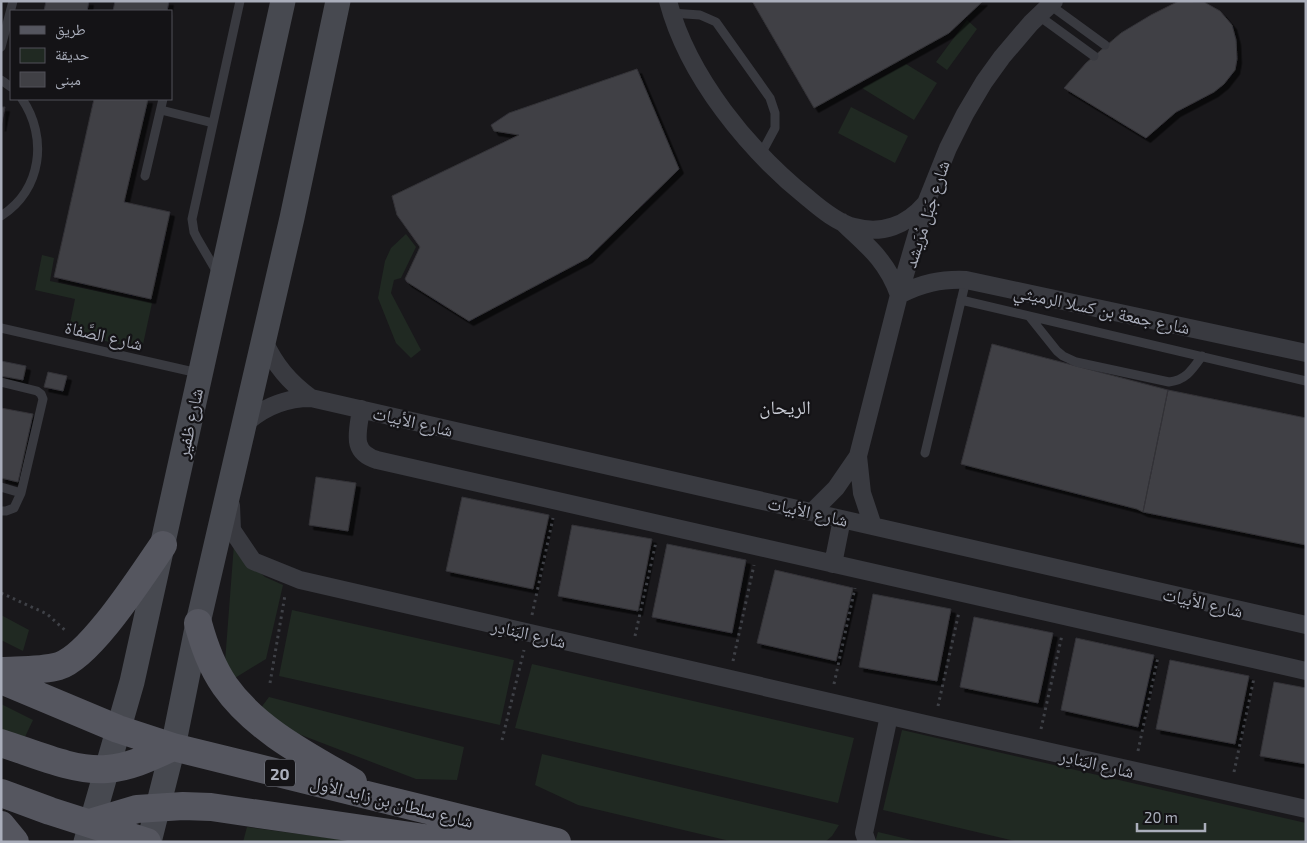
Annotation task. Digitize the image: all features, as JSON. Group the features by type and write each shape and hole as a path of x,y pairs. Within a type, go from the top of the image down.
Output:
{"main road":[{"name":"شارع ظفير","path":"88,832 132,682 283,1"},
{"path":"1,793 88,832 148,842 173,747 198,622 264,341 338,1"},
{"path":"1,671 58,666 77,656 107,623 163,545"},
{"path":"198,622 203,643 218,675 226,688 247,712 261,724 310,757 362,787 388,799"},
{"name":"شارع سلطان بن زايد الأول","path":"1,680 118,729 173,747 557,842"},
{"path":"1,743 62,763 106,769 142,761 173,747"},
{"path":"88,832 136,810 183,806 211,808 445,841 483,840 520,834"},
{"path":"1,825 14,842"}],"street":[{"path":"670,7 684,44 700,74 738,129 797,189 842,222 878,256 893,278 900,295"},
{"name":"شارع جَبَل مُرَيشد","path":"812,512 836,488 858,456 926,203 948,148 964,114 984,82 1002,57 1047,7"},
{"path":"842,222 863,229 886,229 908,220 926,203"},
{"name":"شارع جمعة بن كسلا الرميثي","path":"900,295 914,287 930,282 948,279 966,280 1306,352"},
{"name":"شارع الأبيات","path":"264,341 275,363 283,373 311,398"},
{"name":"شارع الأبيات","path":"244,426 263,409 274,404 298,398 311,398 1306,625"},
{"path":"361,410 358,440 363,453 369,458 1306,671"},
{"name":"شارع جَبَل مُرَيشد","path":"858,456 862,493 873,526"},
{"name":"شارع البَنادِر","path":"229,484 232,530 253,562 300,580 1037,750 1306,809"},
{"path":"833,564 842,519"},
{"path":"862,839 889,716"}],"lane":[{"path":"221,278 196,238 193,212 240,1"},
{"path":"670,7 700,15 716,22 770,98 775,113 775,128 761,154"},
{"path":"1047,7 1105,46"},
{"path":"1047,7 1094,56"},
{"path":"1,47 10,15"},
{"path":"1,216 20,200 29,186 35,171 38,155 38,138 35,123 23,100"},
{"path":"145,176 163,100"},
{"path":"161,110 213,123"},
{"path":"925,453 966,280"},
{"path":"961,300 1306,381"},
{"path":"1029,316 1057,351 1076,362 1169,382 1177,381 1190,374 1202,356"},
{"name":"شارع الصَّفاة","path":"1,328 200,374"},
{"path":"1,382 37,391 43,399 20,493 14,508 6,512 1,511"},
{"path":"1,487 20,493"}],"path":[{"path":"502,740 528,633 556,501"},
{"path":"631,657 660,524"},
{"path":"729,679 758,547"},
{"path":"830,702 859,570"},
{"path":"270,683 288,576"},
{"path":"1,593 47,614 84,648"},
{"path":"934,726 964,593"},
{"path":"1037,750 1066,616"},
{"path":"1133,771 1162,638"},
{"path":"1229,792 1258,660"}],"green space":[{"path":"967,20 977,29 947,70 936,62"},
{"path":"906,64 937,83 914,120 862,88"},
{"path":"851,107 908,136 895,163 838,133"},
{"path":"406,234 416,247 401,278 394,280 391,293 421,350 411,358 396,343 378,298 385,261 391,248"},
{"path":"42,255 54,258 50,281 152,303 142,349 68,333 75,299 35,290"},
{"path":"234,544 265,577 283,585 266,659 230,681 225,662"},
{"path":"292,610 514,660 500,725 279,676"},
{"path":"1,615 29,630 23,651 1,640"},
{"path":"532,664 854,738 838,803 515,728"},
{"path":"269,697 464,747 457,780 416,779 283,728 260,709"},
{"path":"1,704 33,720 24,739 1,731"},
{"path":"902,730 1306,823 1306,842 1019,842 883,810"},
{"path":"542,754 839,825 832,836 825,842 734,842 578,805 535,785"},
{"path":"247,827 360,842 243,842"},
{"path":"878,832 920,842 875,842"}],"building":[{"path":"46,1 89,1 87,10 44,10"},
{"path":"115,1 169,1 167,10 113,10"},
{"path":"752,1 983,1 949,33 814,108"},
{"path":"1179,1 1204,2 1220,11 1232,25 1236,40 1237,59 1235,70 1224,84 1214,92 1176,112 1146,138 1064,88 1086,63 1121,33"},
{"path":"637,69 679,169 588,258 469,321 407,282 405,279 420,247 397,215 392,196 519,135 494,131 491,125 509,113"},
{"path":"94,100 148,100 124,202 170,212 151,299 54,277"},
{"path":"1,107 5,107 1,127"},
{"path":"992,344 1168,390 1143,512 961,464"},
{"path":"1,361 26,366 23,380 1,376"},
{"path":"48,372 67,376 63,391 44,387"},
{"path":"1168,390 1306,418 1306,545 1143,512"},
{"path":"1,408 33,414 18,482 1,478"},
{"path":"316,477 356,483 348,531 309,525"},
{"path":"462,497 549,515 533,589 446,571"},
{"path":"572,525 652,539 638,611 558,596"},
{"path":"667,544 746,560 732,633 652,617"},
{"path":"775,570 853,588 836,661 757,643"},
{"path":"873,594 951,609 937,681 859,667"},
{"path":"974,617 1053,633 1038,703 960,687"},
{"path":"1076,638 1154,655 1138,727 1061,710"},
{"path":"1170,660 1249,676 1235,744 1156,729"},
{"path":"1274,682 1306,688 1306,764 1260,756"}],"district":[{"name":"الريحان","path":"785,406"}]}
